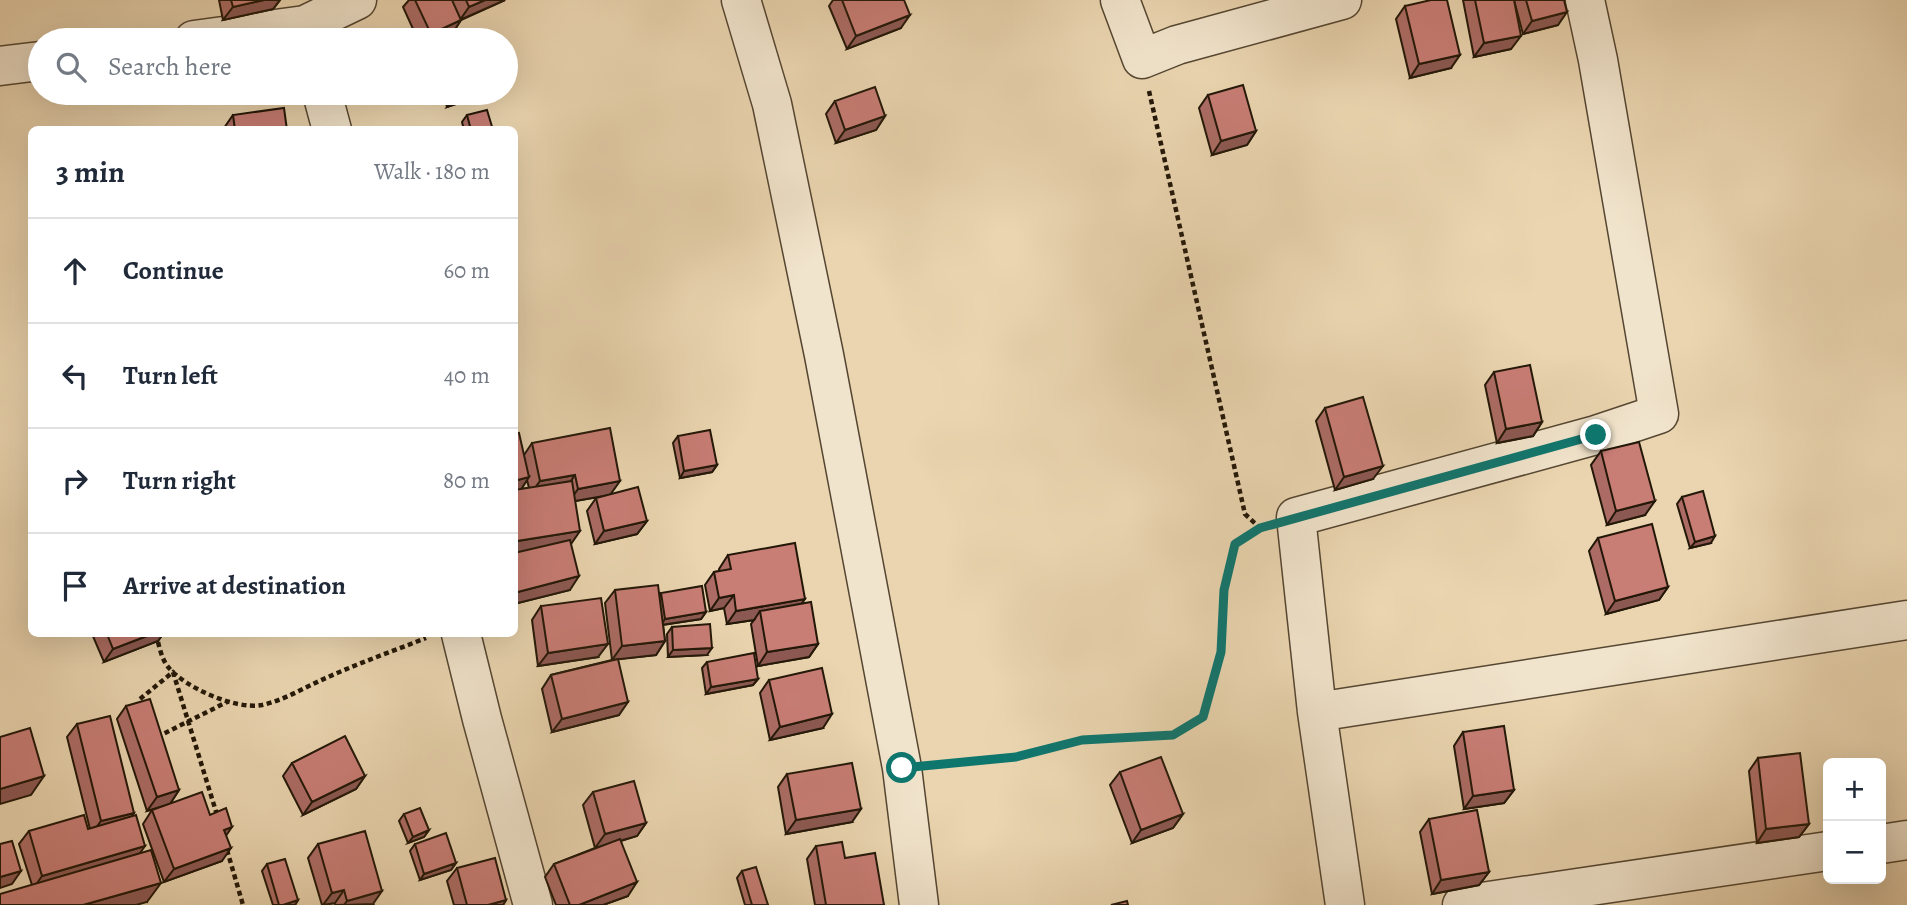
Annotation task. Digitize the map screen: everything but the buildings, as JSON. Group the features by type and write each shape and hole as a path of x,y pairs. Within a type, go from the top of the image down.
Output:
{"street":[{"path":"315,28 357,0"},
{"path":"741,0 777,130 824,355 902,768 919,905"},
{"path":"1120,0 1142,59 1177,45 1342,0"},
{"path":"1345,905 1317,712 1278,523 1596,435 1659,414 1585,0"},
{"path":"0,66 28,62"},
{"path":"325,105 331,126"},
{"path":"1317,712 1907,620"},
{"path":"462,637 485,733 533,905"},
{"path":"1886,843 1907,840"},
{"path":"1462,905 1823,852"}],"path":[{"path":"1142,59 1245,514 1278,523"},
{"path":"902,768 1016,757 1082,740 1173,735 1203,717 1221,652 1224,590 1235,544 1278,523"},
{"path":"157,637 190,720 220,826"},
{"path":"173,672 192,686 228,701 258,706 282,699 430,637"},
{"path":"140,699 173,672"},
{"path":"154,738 228,701"},
{"path":"224,839 243,905"}],"route":[{"path":"902,768 1016,757 1082,740 1173,735 1203,717 1221,652 1224,590 1235,544 1260,528 1596,435"}]}
